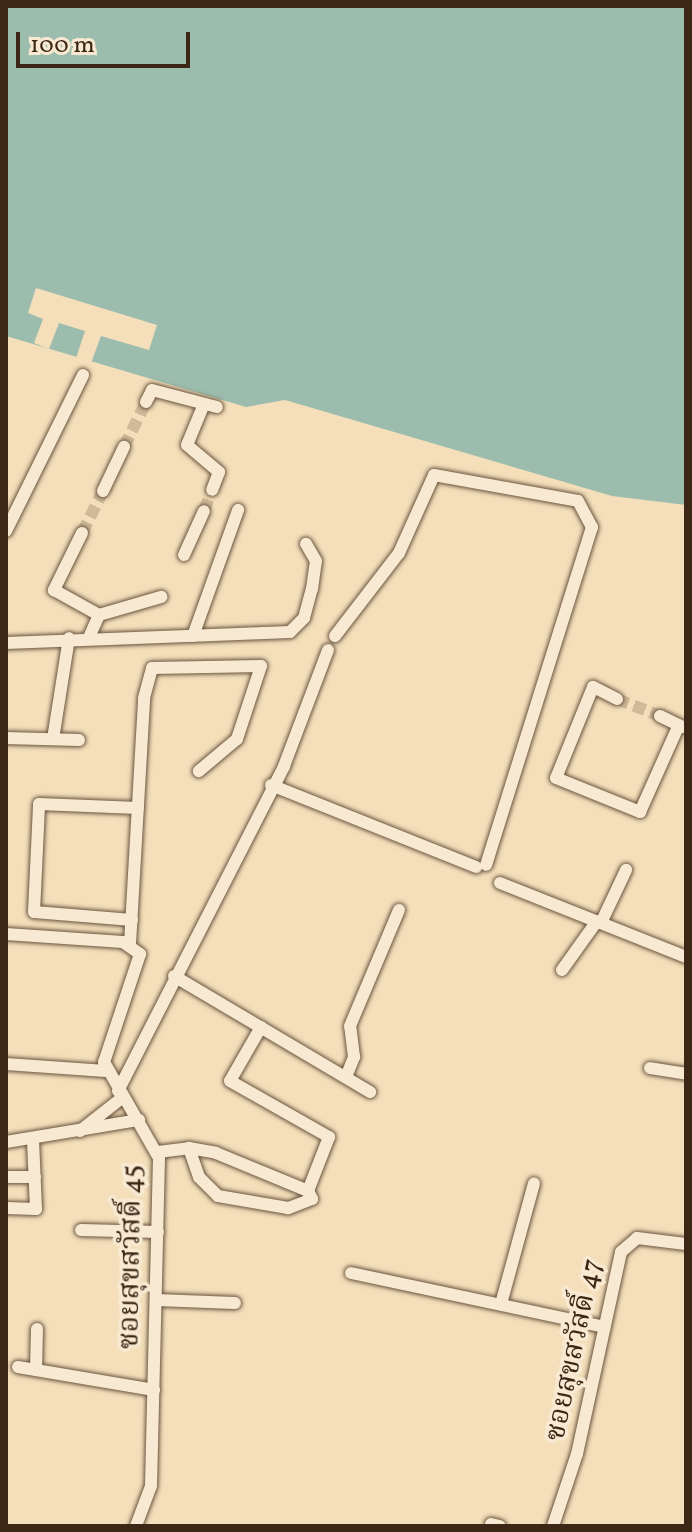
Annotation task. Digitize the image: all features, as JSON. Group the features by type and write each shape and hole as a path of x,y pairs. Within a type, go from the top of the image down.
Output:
{"street":[{"path":"6,531 83,375"},
{"path":"146,402 152,390 211,406 187,445 219,472 212,490"},
{"path":"103,491 124,447"},
{"path":"271,785 481,866 592,527 578,501 434,475 399,553 335,636"},
{"path":"193,636 238,510"},
{"path":"184,555 204,511"},
{"path":"82,533 54,590 99,615 161,597"},
{"path":"6,643 89,637 193,636 296,628 316,561 306,544"},
{"path":"89,637 99,615"},
{"path":"53,739 69,638"},
{"path":"80,1131 121,1094 174,976 271,785 328,650"},
{"path":"6,1064 106,1071 105,1053 139,964 130,944 138,808 152,668 261,666 237,739 199,771"},
{"path":"617,699 593,687 556,778 640,812 682,726 660,716"},
{"path":"6,738 79,740"},
{"path":"132,920 34,912 39,804 138,808"},
{"path":"562,970 599,922 626,870"},
{"path":"500,883 686,957"},
{"path":"346,1077 354,1057 350,1026 399,910"},
{"path":"6,934 130,944"},
{"path":"174,976 370,1092"},
{"path":"189,1148 199,1177 218,1196 288,1208 309,1204 308,1191 329,1137 230,1081 261,1027"},
{"path":"650,1068 686,1074"},
{"name":"ซอยสุขสวัสดิ์ 45","path":"106,1071 158,1152 150,1501 136,1526"},
{"path":"6,1142 33,1140 139,1120"},
{"path":"6,1208 36,1209 33,1140"},
{"path":"158,1152 189,1148 308,1191"},
{"path":"6,1177 35,1177"},
{"path":"501,1304 534,1183"},
{"path":"81,1230 158,1232"},
{"name":"ซอยสุขสวัสดิ์ 47","path":"553,1526 625,1244 644,1237 686,1244"},
{"path":"351,1273 604,1327"},
{"path":"156,1300 235,1303"},
{"path":"36,1370 37,1329"},
{"path":"18,1367 154,1390"}],"shaded area":[{"path":"6,6 686,6 686,505 612,496 285,400 246,407 6,336"}],"pier":[{"path":"36,288 157,325 149,350 101,336 91,363 76,358 85,331 59,323 49,349 34,343 43,319 28,313"}],"tunnel":[{"path":"124,447 146,402"},
{"path":"204,511 212,490"},
{"path":"82,533 103,491"},
{"path":"617,699 660,716"}]}
